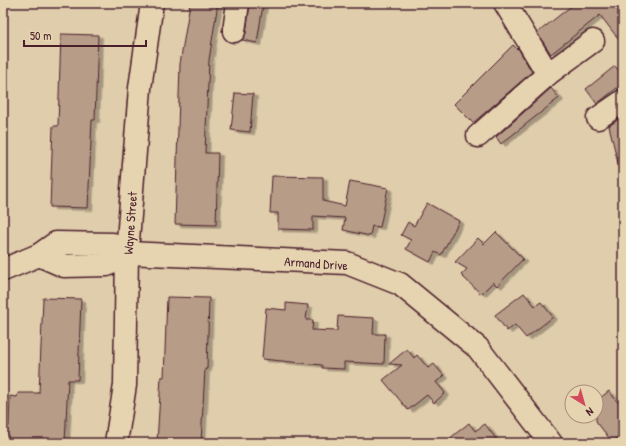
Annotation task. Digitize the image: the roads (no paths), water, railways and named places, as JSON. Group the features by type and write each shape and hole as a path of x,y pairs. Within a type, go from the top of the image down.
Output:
{"street":[{"name":"Wayne Street","path":"116,443 125,385 127,253 140,88 152,3"},
{"path":"234,31 238,3"},
{"path":"505,3 548,74"},
{"path":"478,136 548,74 593,41"},
{"path":"598,118 623,101"},
{"path":"3,270 39,255 56,243 113,244 127,253"},
{"name":"Armand Drive","path":"127,253 347,263 400,284 478,348 551,443"}]}
